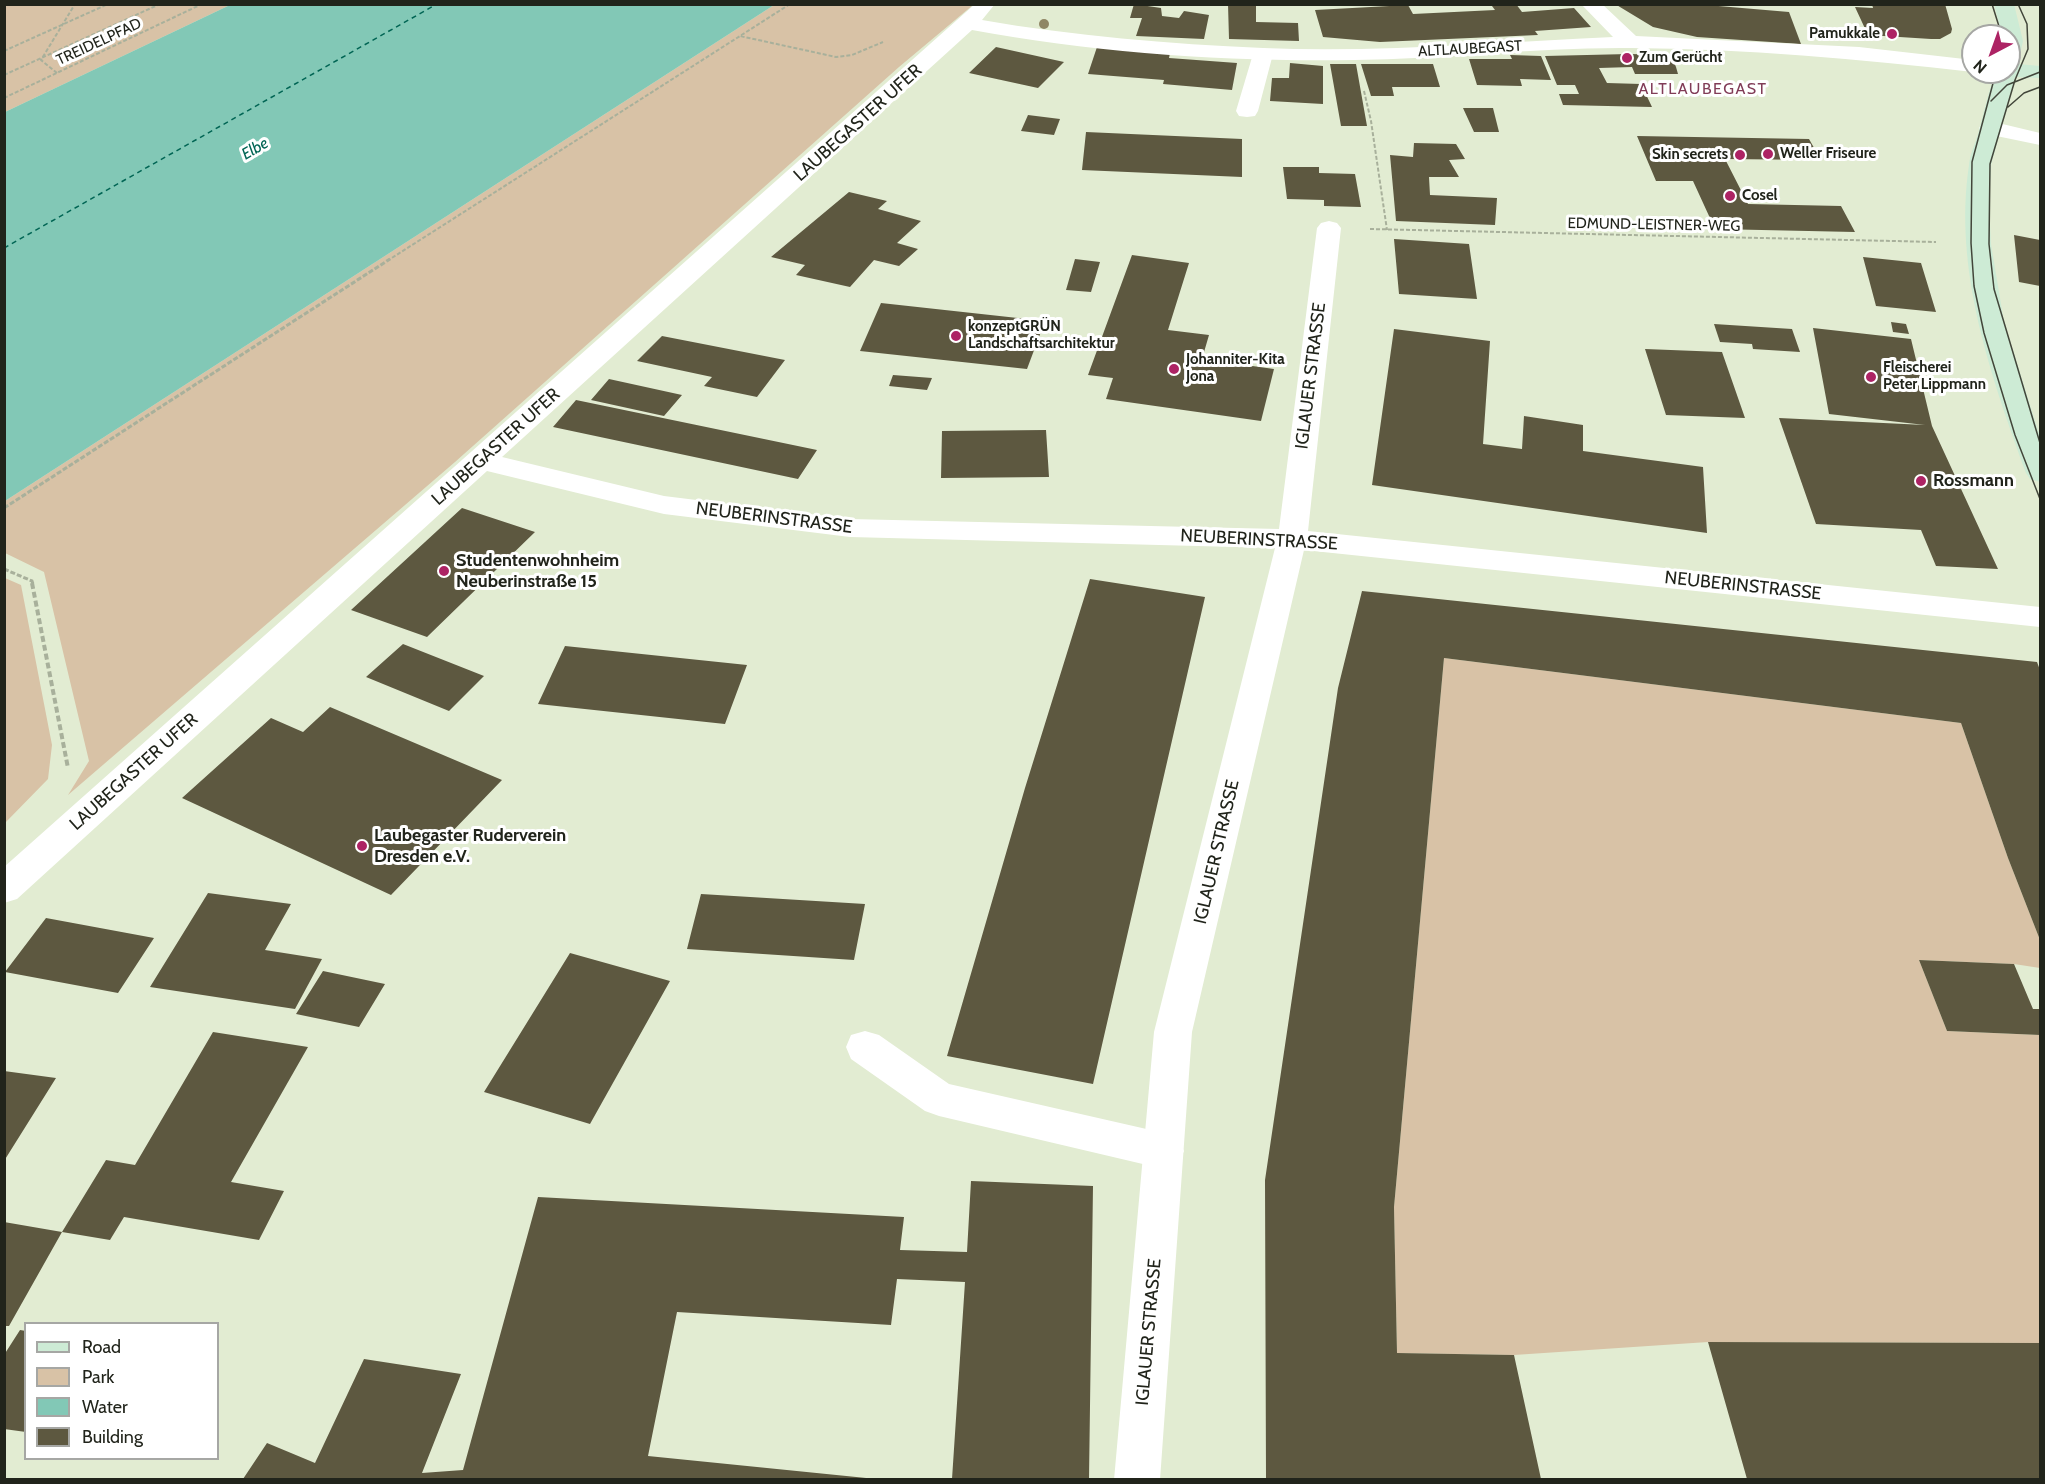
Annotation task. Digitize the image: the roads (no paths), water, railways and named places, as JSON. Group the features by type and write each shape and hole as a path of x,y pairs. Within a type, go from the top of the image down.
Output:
{"main road":[{"path":"2004,4 2010,24"},
{"path":"2021,71 2040,72"},
{"path":"2003,84 1980,163 1977,202 1978,243 1984,285 1995,332 2026,437 2040,473"}],"street":[{"path":"1590,4 1630,42"},
{"name":"ALTLAUBEGAST","path":"977,14 1050,38 1263,54 1355,54 1630,42 1859,53 1961,65"},
{"name":"LAUBEGASTER UFER","path":"4,889 977,14"},
{"path":"1247,111 1263,54"},
{"path":"1990,129 2040,139"},
{"name":"IGLAUER STRASSE","path":"1137,1479 1173,1032 1292,538 1329,228"},
{"name":"NEUBERINSTRASSE","path":"481,461 664,505 850,528 1292,538 2040,617"},
{"path":"865,1047 939,1100 1164,1151"}],"water":[{"name":"Elbe","path":"230,5 774,5 5,501 5,112"}],"tram line":[{"path":"1992,4 1998,24"},
{"path":"2018,4 2027,24 2028,49 2021,66"},
{"path":"2021,79 2040,72"},
{"path":"1993,84 1972,162 1971,243 1974,286 1984,333 2015,435 2040,499"},
{"path":"1991,101 2010,84"},
{"path":"2014,84 1990,164 1989,244 1994,289 2040,443"},
{"path":"2008,107 2024,93 2040,87"}],"place":[{"name":"Pamukkale","path":"1892,34"},
{"name":"Zum Gerücht","path":"1627,58"},
{"name":"Weller Friseure","path":"1768,154"},
{"name":"Skin secrets","path":"1740,155"},
{"name":"Cosel","path":"1730,196"},
{"name":"konzeptGRÜN Landschaftsarchitektur","path":"956,336"},
{"name":"Johanniter-Kita Jona","path":"1174,369"},
{"name":"Fleischerei Peter Lippmann","path":"1871,377"},
{"name":"Rossmann","path":"1921,481"},
{"name":"Studentenwohnheim Neuberinstraße 15","path":"444,571"},
{"name":"Laubegaster Ruderverein Dresden e.V.","path":"362,846"}],"district":[{"name":"ALTLAUBEGAST","path":"1703,89"}]}
